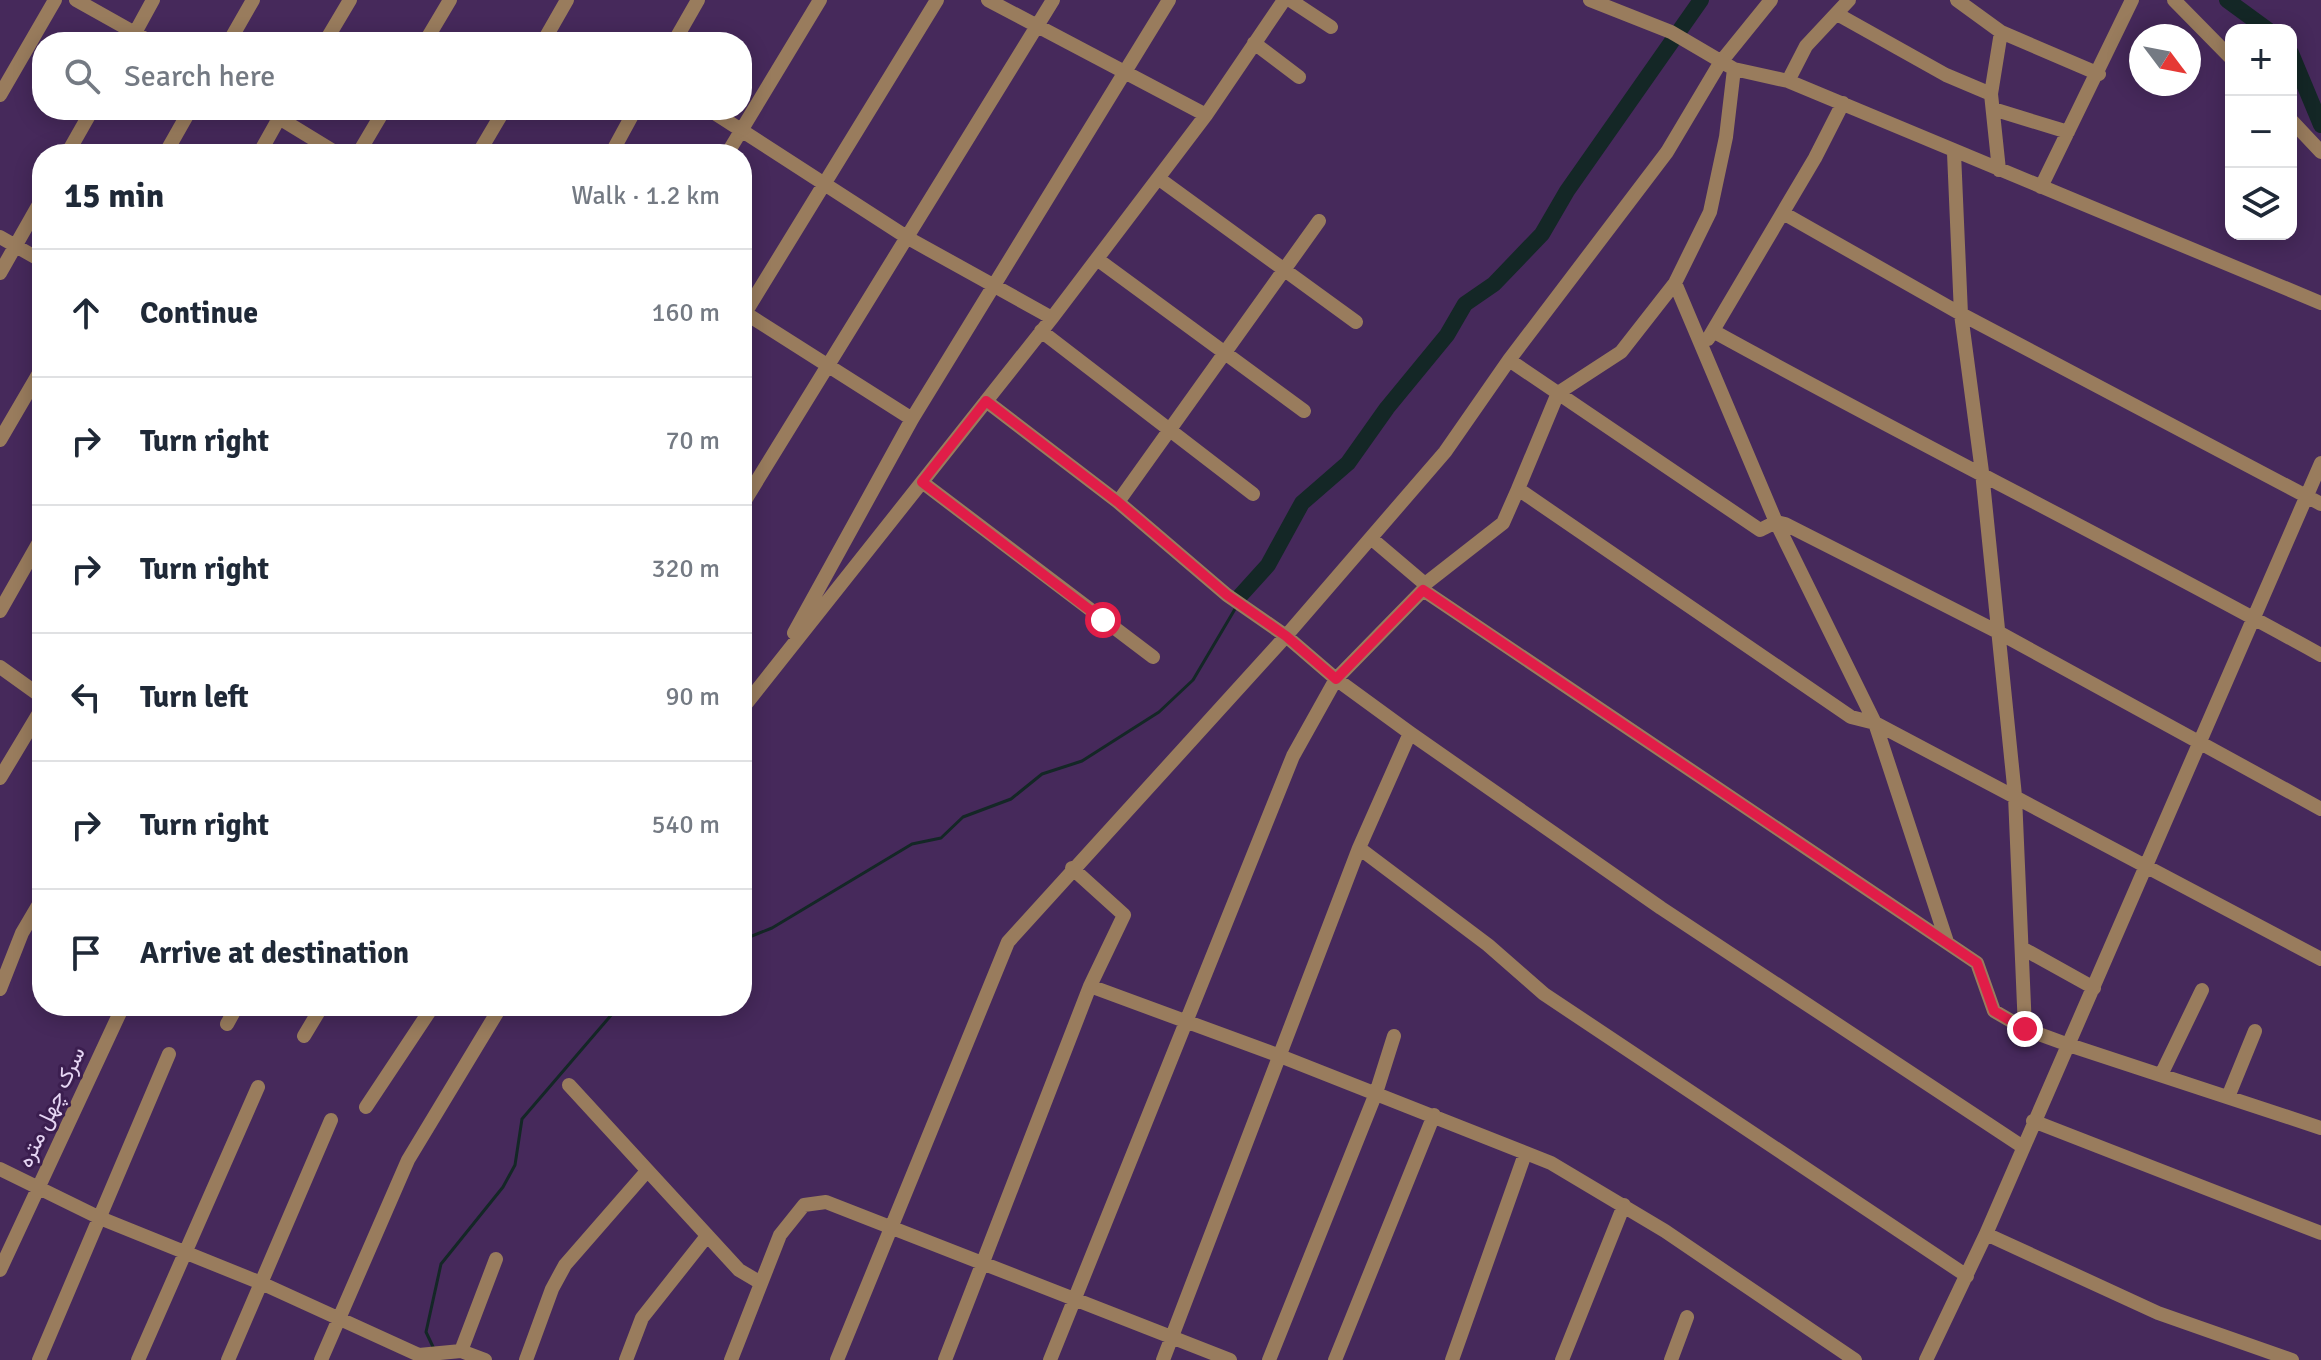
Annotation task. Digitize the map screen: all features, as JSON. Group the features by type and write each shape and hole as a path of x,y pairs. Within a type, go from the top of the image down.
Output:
{"street":[{"path":"36,32 55,0"},
{"path":"76,0 125,32"},
{"path":"136,32 153,0"},
{"path":"235,32 253,0"},
{"path":"331,32 350,0"},
{"path":"431,32 450,0"},
{"path":"549,32 567,0"},
{"path":"680,32 698,0"},
{"path":"752,112 820,0"},
{"path":"752,299 937,0"},
{"path":"988,0 1206,115"},
{"path":"752,489 1053,0"},
{"path":"773,671 912,419 1169,0"},
{"path":"752,697 1052,318 1206,115 1287,0 1331,27"},
{"path":"1590,0 1619,6 1677,35 1727,66 1788,81 1954,153 2321,303"},
{"path":"837,1360 1008,942 1286,636 1445,452 1509,360 1667,152 1771,0"},
{"path":"1788,81 1806,46 1849,0"},
{"path":"1957,0 2001,32 2099,74"},
{"path":"2041,187 2099,74 2132,0"},
{"path":"2174,0 2225,52"},
{"path":"1837,14 1992,102 2068,132"},
{"path":"1999,170 1992,102 2001,32"},
{"path":"0,95 32,40"},
{"path":"1254,43 1299,77"},
{"path":"1050,1360 1293,756 1336,679 1424,587 1503,523 1558,393 1621,352 1675,283 1710,212 1726,137 1727,66"},
{"path":"1703,346 1783,213 1843,103"},
{"path":"73,144 86,120"},
{"path":"171,144 184,120"},
{"path":"263,144 273,120"},
{"path":"287,120 323,144"},
{"path":"364,144 378,120"},
{"path":"484,144 498,120"},
{"path":"616,144 630,120"},
{"path":"726,120 908,238 1052,318"},
{"path":"733,144 747,120"},
{"path":"2297,126 2321,152"},
{"path":"1954,153 1961,314 1982,472 2015,796 2025,1029"},
{"path":"1158,178 1356,322"},
{"path":"1783,213 1961,314 2321,504"},
{"path":"0,273 32,217"},
{"path":"1118,502 1319,221"},
{"path":"0,237 32,255"},
{"path":"1097,259 1304,411"},
{"path":"1675,283 1776,522 1875,723 1947,942"},
{"path":"752,319 912,419"},
{"path":"1041,331 1253,494"},
{"path":"1713,331 2321,655"},
{"path":"1509,360 1760,530 1776,522"},
{"path":"0,440 32,385"},
{"path":"986,401 1118,502 1227,595 1286,636 1336,679 1410,733 1661,908 2023,1147"},
{"path":"1943,1360 1928,1356 1986,1234 2321,463"},
{"path":"922,482 1153,657"},
{"path":"1518,489 1851,717 1875,723 2321,959"},
{"path":"1776,522 1996,631 2321,809"},
{"path":"1372,539 1424,587 1977,963 1994,1011 2025,1029 2069,1045 2321,1128"},
{"path":"0,611 32,555"},
{"path":"0,667 32,690"},
{"path":"0,778 32,725"},
{"path":"1163,1360 1359,848 1410,733"},
{"path":"1359,848 1488,945 1544,994 1967,1276"},
{"path":"945,1360 1090,986 1124,915 1072,868"},
{"path":"0,989 32,916"},
{"path":"2022,948 2094,988"},
{"path":"1090,986 1434,1115 1551,1163 1624,1205 1855,1360"},
{"path":"2161,1075 2202,990"},
{"name":"سرک چهل متره","path":"0,1270 118,1016"},
{"path":"227,1024 231,1016"},
{"path":"304,1036 316,1016"},
{"path":"366,1107 426,1016"},
{"path":"321,1360 408,1160 495,1016"},
{"path":"2228,1097 2255,1031"},
{"path":"1269,1360 1376,1093 1394,1036"},
{"path":"39,1360 169,1054"},
{"path":"569,1085 739,1270 761,1283"},
{"path":"138,1360 258,1087"},
{"path":"1335,1360 1434,1115"},
{"path":"228,1360 331,1120"},
{"path":"2033,1121 2321,1233"},
{"path":"1452,1360 1525,1154"},
{"path":"0,1169 100,1218 185,1251 427,1355 461,1351 485,1360"},
{"path":"526,1360 552,1289 565,1265 647,1171"},
{"path":"731,1360 780,1235 804,1205 826,1202 1230,1360"},
{"path":"1562,1360 1624,1205"},
{"path":"1986,1234 2158,1313 2292,1360"},
{"path":"626,1360 642,1318 707,1236"},
{"path":"461,1351 496,1259"},
{"path":"1671,1360 1687,1317"}],"waterway":[{"path":"1240,596 1268,565 1302,503 1348,463 1387,408 1447,335 1465,304 1494,284 1542,234 1567,191 1701,0"},
{"path":"2227,0 2260,24"},
{"path":"2297,67 2321,125"},
{"path":"752,936 772,928 912,844 941,838 963,817 1011,799 1042,774 1082,761 1159,712 1193,680 1235,609"},
{"path":"434,1349 426,1332 441,1264 503,1187 515,1165 522,1119 610,1016"}],"route":[{"path":"1103,620 922,482 986,401 1118,502 1227,595 1286,636 1336,679 1400,617 1423,590 1977,963 1994,1011 2025,1029"}]}
